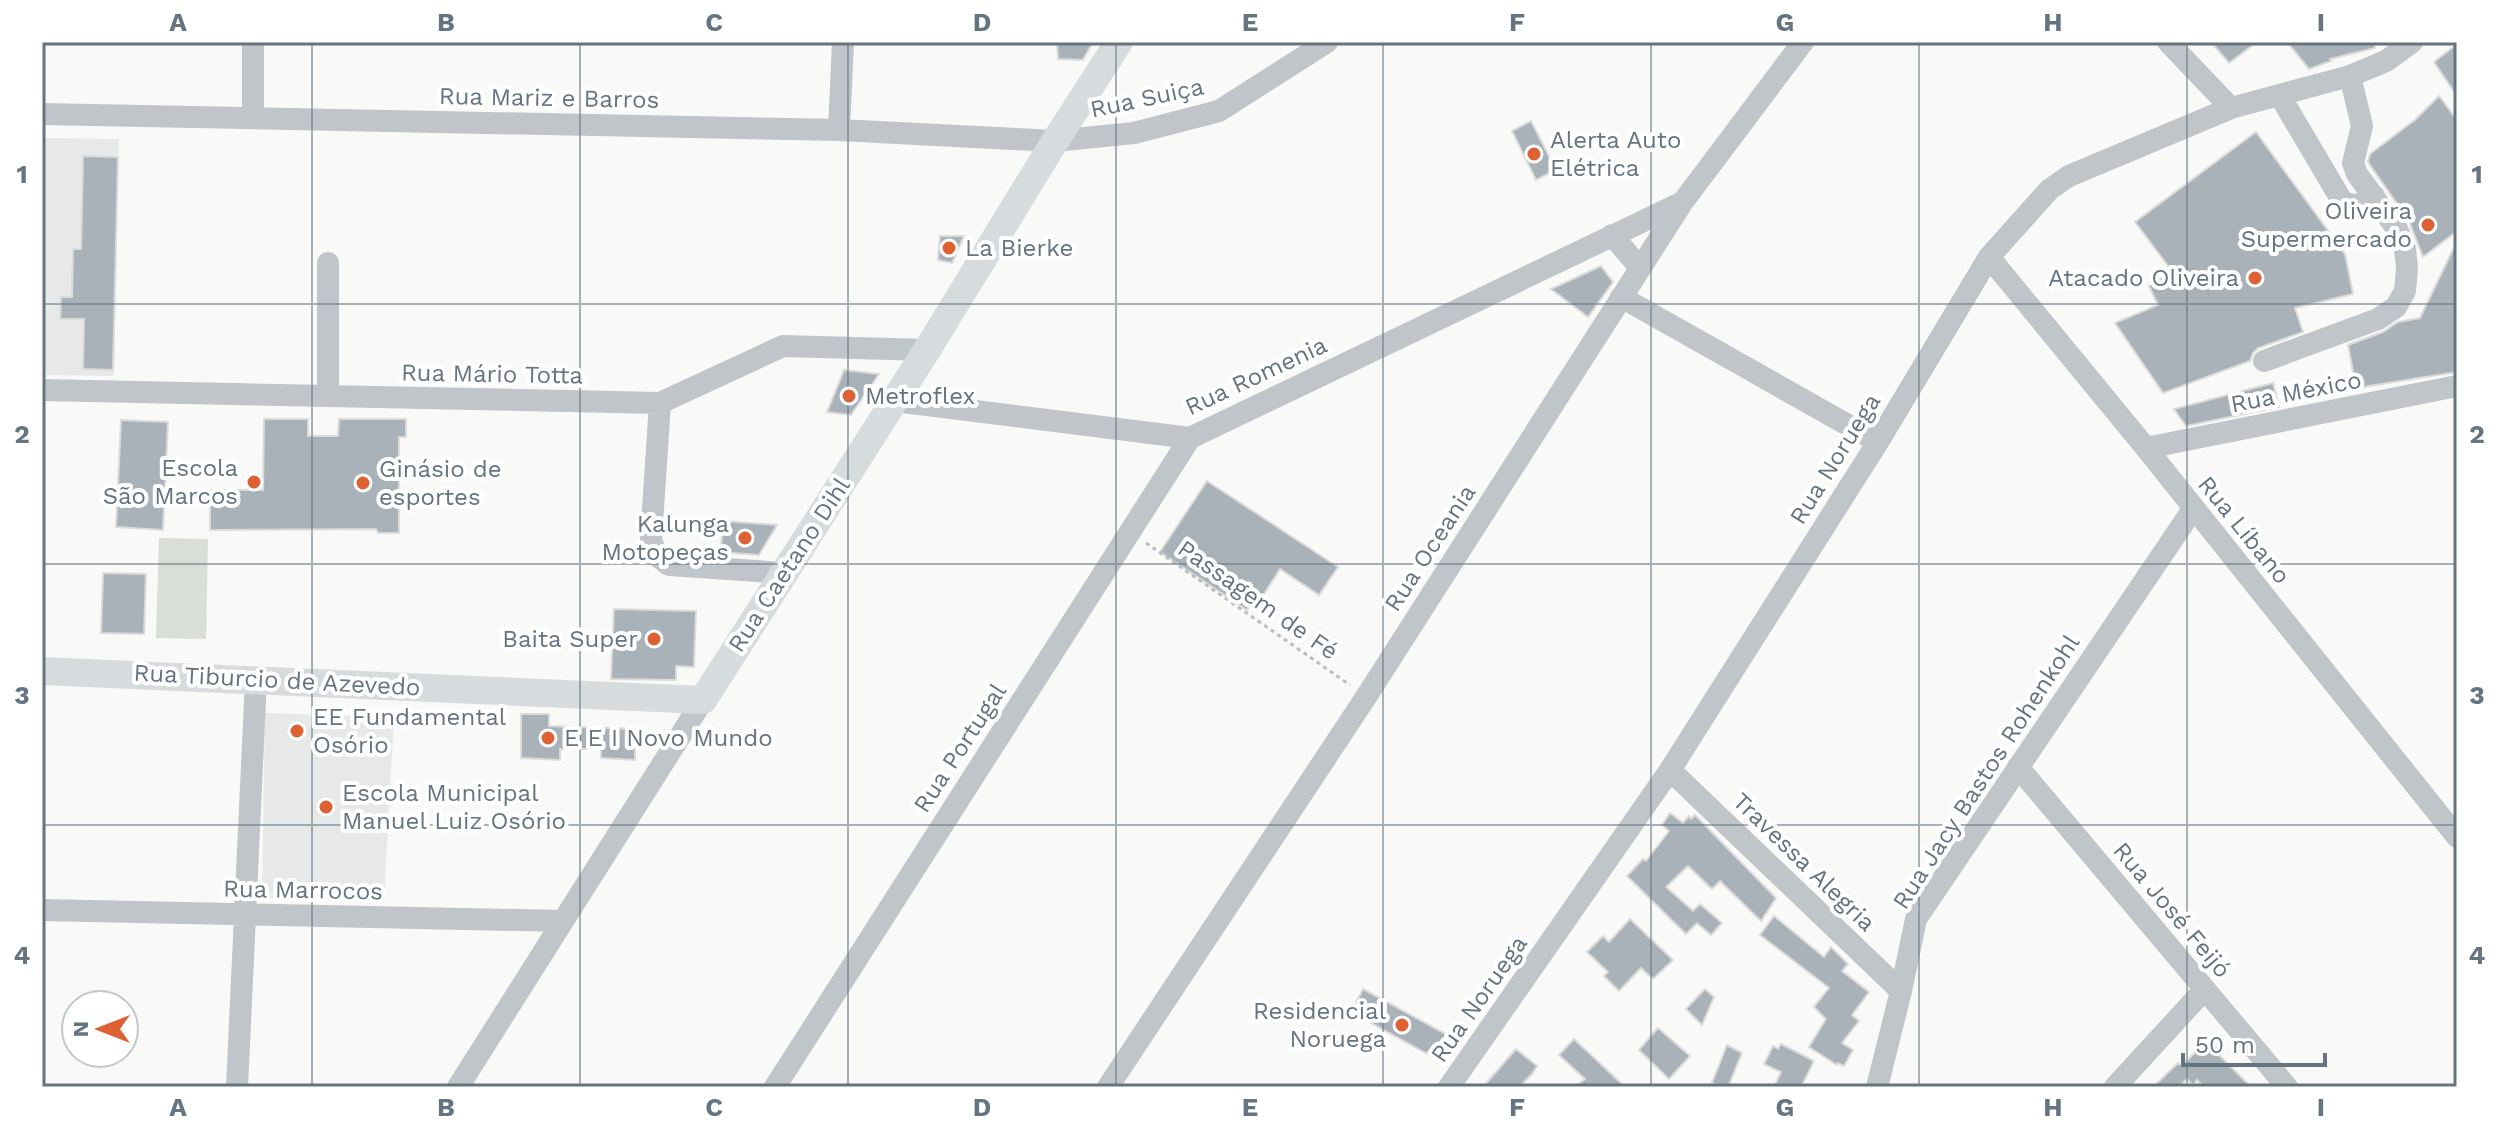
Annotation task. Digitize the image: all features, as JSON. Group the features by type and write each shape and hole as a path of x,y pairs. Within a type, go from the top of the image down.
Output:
{"main road":[{"name":"Rua Caetano Dihl","path":"703,700 895,401 1119,42"},
{"name":"Rua Tiburcio de Azevedo","path":"42,671 703,700"}],"street":[{"path":"253,42 253,118"},
{"path":"839,130 843,42"},
{"name":"Rua Suiça","path":"1055,141 1134,133 1219,111 1327,42"},
{"name":"Rua Oceania","path":"1108,1087 1366,697 1682,203 1803,42"},
{"path":"2168,42 2231,108"},
{"name":"Rua Noruega","path":"1449,1087 1670,770 1878,442 1989,257 2050,189 2069,176 2231,108 2350,76 2386,61 2412,42"},
{"path":"2264,361 2378,319 2396,307 2405,291 2405,249 2397,229 2357,174 2353,163 2362,126 2350,76"},
{"path":"2280,96 2342,201 2358,206 2374,196"},
{"name":"Rua Mariz e Barros","path":"42,114 839,130 1055,141"},
{"name":"Rua Romenia","path":"895,401 1190,438 1682,203"},
{"path":"1612,235 1640,268"},
{"name":"Rua Líbano","path":"1989,257 2457,837"},
{"path":"328,263 328,396"},
{"path":"1621,297 1878,442"},
{"name":"Rua Mário Totta","path":"42,390 660,403 783,346 927,350"},
{"name":"Rua México","path":"2146,448 2457,386"},
{"path":"660,403 651,539 656,555 669,565 785,573"},
{"name":"Rua Portugal","path":"775,1087 1190,438"},
{"name":"Rua Jacy Bastos Rohenkohl","path":"1877,1087 1916,919 2193,509"},
{"path":"237,1087 256,679"},
{"name":"Rua Caetano Dihl","path":"458,1087 703,700"},
{"name":"Rua José Feijó","path":"2018,767 2287,1087"},
{"name":"Travessa Alegria","path":"1670,770 1901,991"},
{"name":"Rua Marrocos","path":"42,910 563,921"},
{"path":"2115,1087 2205,989"}],"path":[{"name":"Passagem de Fé","path":"1130,532 1366,697"}],"shaded area":[{"path":"42,138 119,139 114,376 42,375"},
{"path":"159,538 208,539 206,639 156,638"},
{"name":"Escola Municipal Manuel Luiz Osório","path":"265,713 394,717 384,902 262,898"}],"building":[{"path":"1057,42 1093,42 1083,60 1058,59"},
{"path":"2211,42 2257,42 2229,63"},
{"path":"2287,42 2374,42 2375,48 2330,59 2309,69"},
{"path":"2457,44 2457,96 2434,62"},
{"path":"2439,96 2457,120 2457,231 2423,257 2409,221 2368,162 2370,154 2416,119"},
{"path":"1531,121 1556,170 1536,180 1512,131"},
{"name":"Atacado Oliveira","path":"2256,132 2345,254 2353,294 2295,308 2303,332 2258,348 2250,361 2163,393 2115,323 2158,305 2149,286 2172,271 2135,222"},
{"path":"83,156 118,157 113,370 83,369 84,319 60,319 61,297 72,297 73,249 81,249"},
{"name":"La Bierke","path":"940,236 964,236 952,263 938,260"},
{"path":"2457,241 2457,372 2356,388 2348,345 2383,332 2398,322 2420,318"},
{"path":"1601,266 1613,282 1588,317 1551,289"},
{"name":"Metroflex","path":"844,370 879,374 851,415 827,412"},
{"path":"2273,383 2279,407 2186,426 2174,409"},
{"path":"264,419 308,419 308,436 338,436 339,419 406,419 406,437 399,437 399,533 378,533 376,529 210,530 210,490 263,490"},
{"path":"121,420 168,422 163,530 116,527"},
{"path":"1207,481 1338,567 1319,595 1280,569 1262,597 1257,594 1247,610 1160,552"},
{"name":"Kalunga Motopeças","path":"724,521 777,525 759,555 720,552"},
{"path":"103,573 146,574 144,634 101,633"},
{"name":"Baita Super","path":"614,609 696,611 694,667 676,666 676,680 611,679"},
{"path":"521,714 549,714 549,726 635,729 635,760 601,758 601,749 560,749 560,760 521,758"},
{"path":"1670,813 1683,823 1689,816 1691,819 1695,815 1776,898 1761,921 1720,881 1712,889 1688,866 1666,887 1693,911 1700,904 1722,923 1711,935 1697,923 1686,934 1627,876 1643,859 1646,861 1669,831 1662,825"},
{"path":"1774,916 1824,957 1831,947 1848,964 1842,971 1869,992 1852,1015 1859,1021 1842,1043 1853,1050 1844,1066 1837,1065 1809,1047 1826,1019 1814,1007 1829,988 1760,935"},
{"path":"1630,919 1673,960 1653,979 1641,968 1619,991 1604,976 1608,972 1587,952 1603,936 1609,942"},
{"name":"Residencial Noruega","path":"1363,989 1453,1038 1440,1061 1351,1012"},
{"path":"1705,989 1714,997 1702,1025 1686,1009"},
{"path":"1658,1028 1690,1056 1669,1079 1639,1050"},
{"path":"1574,1039 1625,1087 1575,1087 1585,1079 1559,1055"},
{"path":"2208,1039 2221,1052 2219,1055 2251,1087 2204,1087 2197,1080 2193,1085 2187,1079 2178,1087 2153,1087 2178,1063 2182,1066"},
{"path":"1781,1044 1814,1061 1801,1087 1774,1087 1781,1072 1764,1064 1773,1046 1778,1049"},
{"path":"1727,1045 1742,1053 1728,1087 1722,1087 1712,1083"},
{"path":"1516,1049 1537,1066 1532,1074 1519,1087 1483,1087"}],"place":[{"name":"Alerta Auto Elétrica","path":"1534,154"},
{"name":"Oliveira Supermercado","path":"2428,225"},
{"name":"La Bierke","path":"949,248"},
{"name":"Atacado Oliveira","path":"2255,278"},
{"name":"Metroflex","path":"849,396"},
{"name":"Escola São Marcos","path":"254,482"},
{"name":"Ginásio de esportes","path":"363,483"},
{"name":"Kalunga Motopeças","path":"745,538"},
{"name":"Baita Super","path":"654,639"},
{"name":"EE Fundamental Osório","path":"297,731"},
{"name":"E E I Novo Mundo","path":"548,738"},
{"name":"Escola Municipal Manuel Luiz Osório","path":"326,807"},
{"name":"Residencial Noruega","path":"1402,1025"}]}
